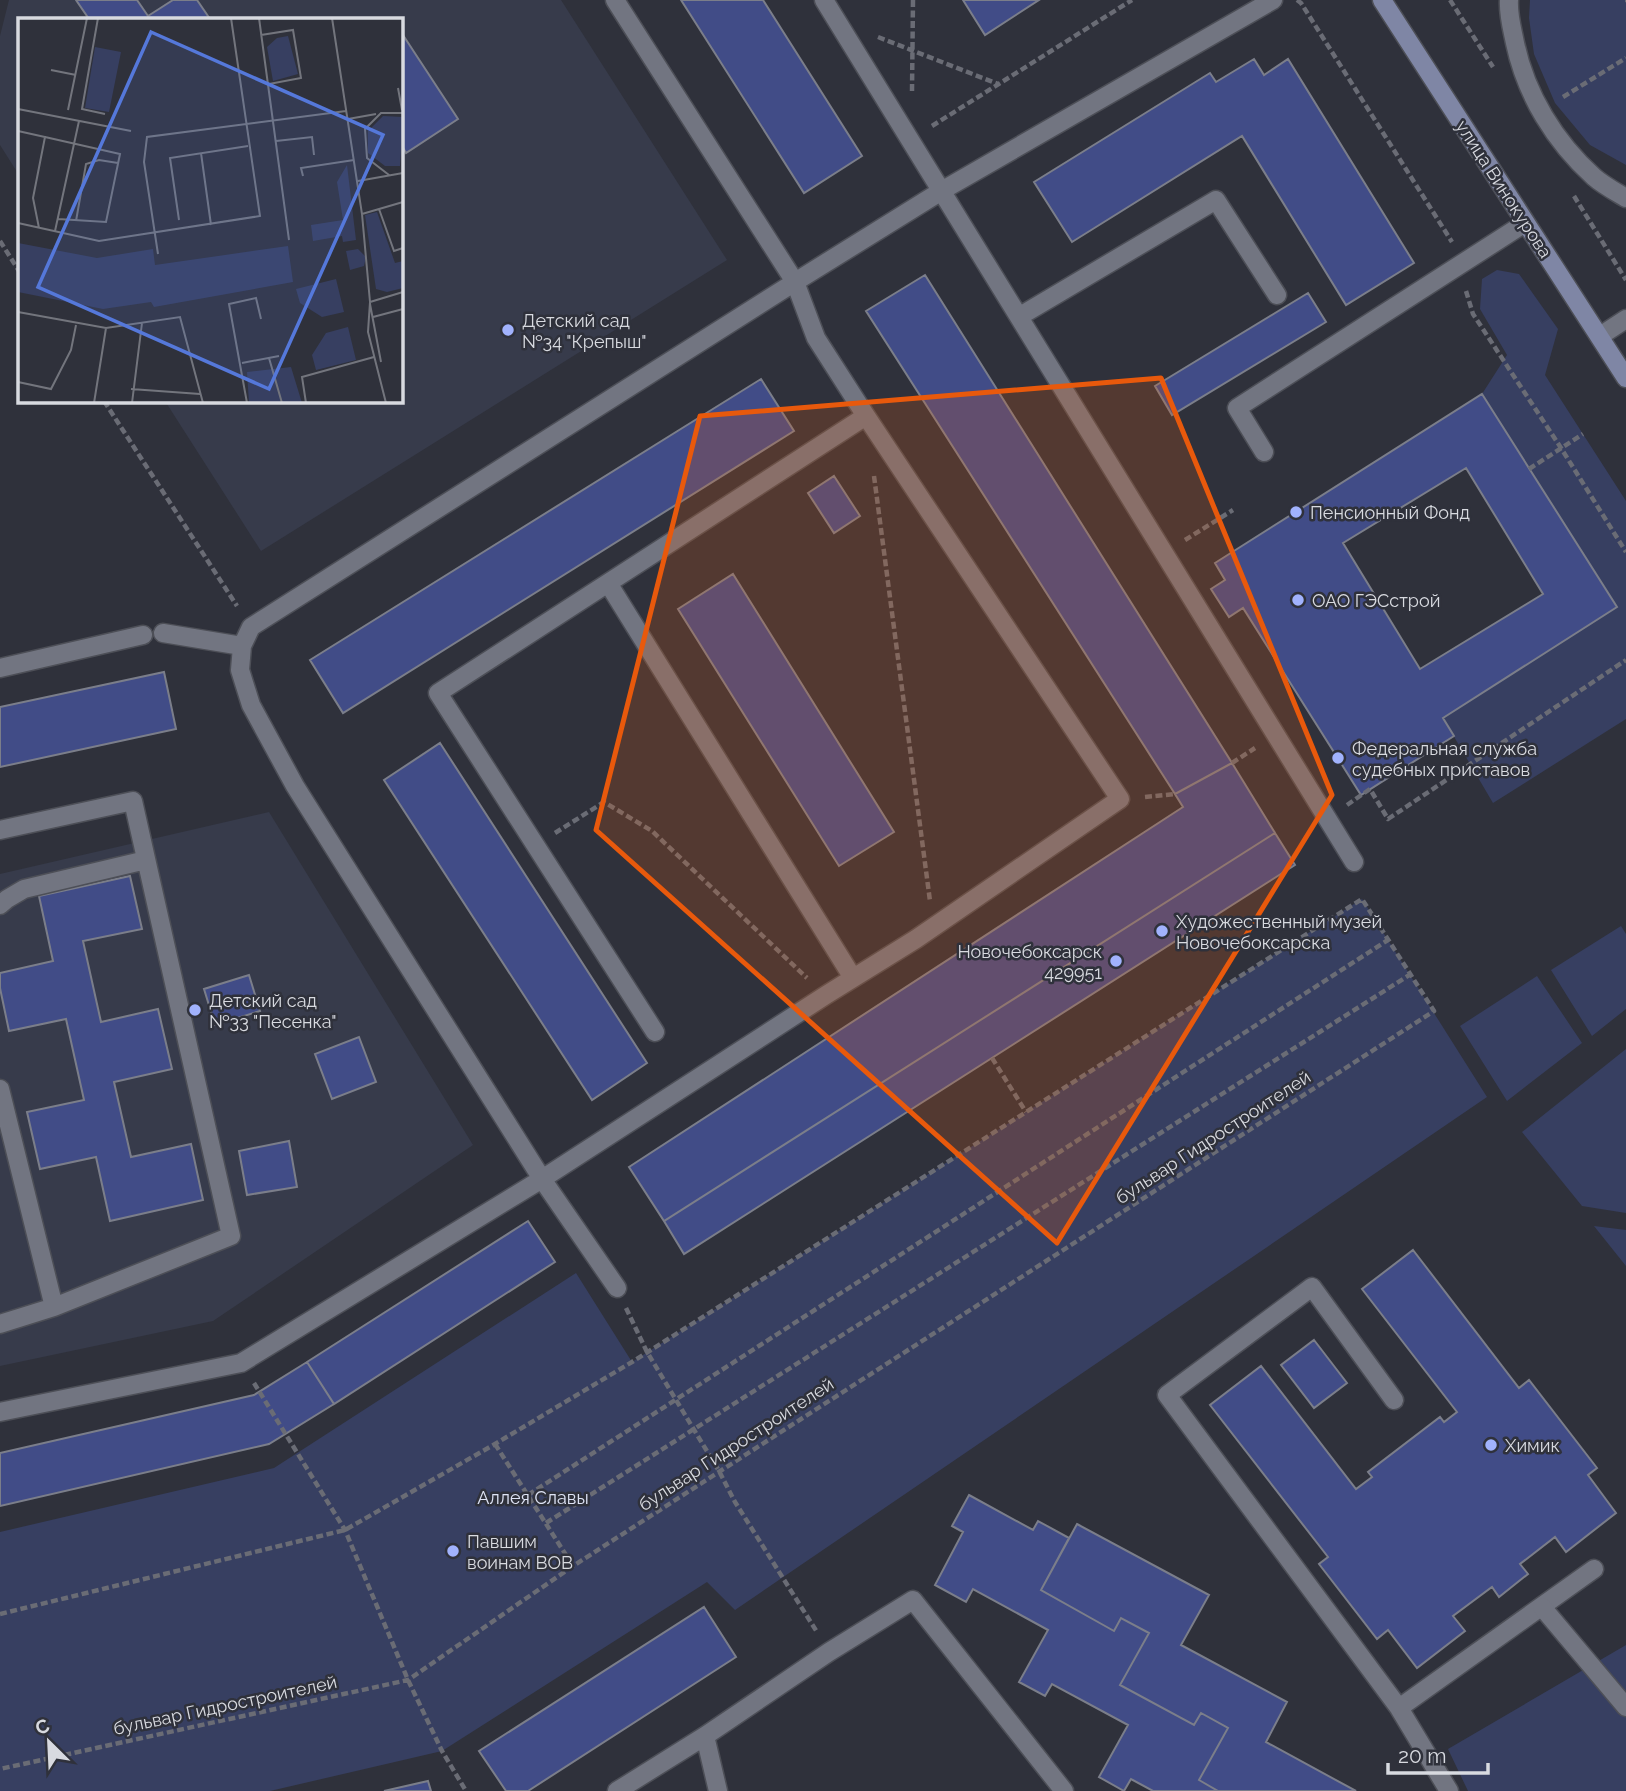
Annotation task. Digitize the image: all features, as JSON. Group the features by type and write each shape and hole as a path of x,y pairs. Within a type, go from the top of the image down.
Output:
{"street":[{"path":"0,1412 241,1363 542,1179 934,927 1120,799 816,338 795,282 615,0"},
{"path":"824,0 1354,862"},
{"path":"617,1288 542,1179 295,786 251,705 240,670 242,646 251,627 943,190 1273,0"},
{"name":"улица Винокурова","path":"1382,0 1626,378"},
{"path":"1509,0 1508,12 1519,64 1540,111 1569,152 1596,179 1626,198"},
{"path":"1020,316 1216,200 1277,295"},
{"path":"1264,452 1237,408 1525,223"},
{"path":"1600,336 1626,319"},
{"path":"655,1032 438,693 866,416"},
{"path":"608,583 853,978"},
{"path":"163,633 242,646"},
{"path":"0,668 143,635"},
{"path":"0,830 133,800 231,1236 54,1307 0,1324"},
{"path":"0,905 24,889 146,860"},
{"path":"0,1089 54,1307"},
{"path":"1394,1400 1311,1287 1167,1395 1399,1708 1448,1791"},
{"path":"1399,1708 1594,1570"},
{"path":"617,1791 705,1736 829,1651 913,1600 1065,1791"},
{"path":"1542,1607 1626,1707"},
{"path":"705,1736 718,1791"}],"path":[{"path":"911,139 913,0"},
{"path":"911,139 1132,0"},
{"path":"838,22 998,84"},
{"path":"1540,111 1626,58"},
{"path":"0,241 18,269"},
{"path":"105,402 251,627"},
{"path":"1529,469 1583,434"},
{"path":"873,472 934,927"},
{"path":"1164,553 1233,510"},
{"path":"1327,818 1370,789 1388,819 1626,660"},
{"path":"536,845 604,802 652,831 826,995"},
{"path":"0,1614 345,1530 647,1352 1362,899 1411,974 546,1523"},
{"path":"528,1494 1388,940"},
{"name":"бульвар Гидростроителей","path":"0,1769 408,1680 573,1566 1434,1011 1411,974"},
{"path":"992,1058 1026,1112"},
{"path":"617,1288 647,1352 719,1471 735,1503 829,1651"},
{"path":"241,1363 345,1530 408,1680 442,1751 466,1791"},
{"path":"495,1444 573,1566"}],"highlighted area":[{"path":"1161,378 1332,795 1057,1243 596,830 700,416"}],"shaded area":[{"name":"Детский сад №34 \"Крепыш\"","path":"9,0 561,0 727,260 261,551 166,402 402,402 402,18 18,18 18,173 0,145 0,36"},
{"name":"Детский сад №33 \"Песенка\"","path":"269,812 473,1145 213,1321 0,1366 0,874"}],"green space":[{"path":"1530,0 1626,0 1626,165 1590,145 1555,103 1534,54 1529,18"},
{"path":"1497,270 1519,274 1558,329 1545,375 1626,501 1626,719 1493,803 1443,718 1617,607 1482,394 1507,355 1480,309 1482,279"},
{"name":"Аллея Славы","path":"1362,899 1487,1097 735,1610 707,1582 442,1751 270,1791 0,1791 0,1532 274,1468 576,1273 632,1362"},
{"path":"1621,926 1626,934 1626,1009 1592,1036 1551,970"},
{"path":"1537,976 1582,1043 1507,1101 1460,1026"},
{"path":"1626,1049 1626,1213 1582,1206 1522,1132"},
{"path":"1594,1226 1626,1230 1626,1266"},
{"path":"1626,1645 1626,1791 1468,1791 1448,1749"}],"building":[{"path":"76,0 137,0 148,16 173,0 197,0 209,18 88,18"},
{"path":"681,0 763,0 862,156 804,193"},
{"path":"963,0 1039,0 985,35"},
{"path":"402,34 458,119 406,153 402,146"},
{"path":"1254,59 1264,75 1288,59 1414,263 1346,305 1242,136 1072,242 1034,182 1210,73 1216,82"},
{"path":"925,275 1232,763 1175,794 866,311"},
{"path":"1308,293 1326,322 1172,415 1155,386"},
{"path":"761,379 794,431 343,713 310,660"},
{"name":"ОАО ГЭСстрой","path":"1482,394 1617,607 1443,718 1454,736 1361,795 1243,608 1229,617 1211,589 1225,580 1215,563","holes":["1466,468 1543,594 1420,669 1343,543"]},
{"path":"834,476 860,516 834,533 808,493"},
{"path":"733,574 894,832 839,866 678,609"},
{"path":"164,672 176,729 0,767 0,707"},
{"path":"440,743 647,1063 592,1100 384,780"},
{"path":"1232,763 1275,833 664,1221 629,1167 1183,807 1175,794"},
{"path":"1275,833 1295,865 684,1254 664,1221"},
{"path":"130,876 142,929 83,941 101,1022 158,1009 172,1069 114,1082 131,1157 191,1144 203,1200 110,1221 96,1157 40,1169 27,1112 84,1100 66,1019 9,1031 0,988 0,973 53,961 39,896"},
{"path":"249,975 260,1011 215,1025 204,989"},
{"path":"359,1037 376,1082 332,1099 315,1054"},
{"path":"289,1141 297,1187 247,1195 239,1151"},
{"path":"528,1221 555,1262 334,1404 307,1362"},
{"name":"Химик","path":"1413,1250 1519,1388 1529,1380 1597,1468 1588,1475 1616,1513 1566,1552 1555,1537 1520,1564 1528,1574 1499,1597 1492,1587 1453,1616 1465,1631 1417,1668 1388,1630 1377,1639 1319,1564 1328,1557 1210,1405 1261,1366 1356,1489 1372,1477 1368,1472 1440,1417 1444,1422 1457,1412 1362,1289"},
{"path":"1314,1340 1347,1383 1314,1408 1281,1365"},
{"path":"307,1362 334,1404 269,1444 0,1506 0,1453 254,1395"},
{"path":"969,1495 1033,1530 1038,1521 1069,1538 1041,1590 1114,1631 1121,1618 1149,1633 1120,1685 1194,1725 1201,1713 1228,1728 1199,1780 1218,1791 1153,1791 1131,1779 1124,1791 1099,1777 1128,1725 1052,1684 1045,1696 1019,1682 1048,1630 973,1589 966,1602 935,1585 963,1532 952,1526"},
{"path":"1077,1524 1209,1595 1181,1645 1287,1702 1266,1742 1356,1791 1218,1791 1199,1780 1228,1728 1201,1713 1194,1725 1120,1685 1149,1633 1121,1618 1114,1631 1041,1590"},
{"path":"704,1607 736,1657 528,1791 506,1791 479,1751"},
{"path":"428,1781 431,1791 384,1791"}],"place":[{"name":"Детский сад №34 \"Крепыш\"","path":"508,330"},
{"name":"Пенсионный Фонд","path":"1296,512"},
{"name":"ОАО ГЭСстрой","path":"1298,600"},
{"name":"Федеральная служба судебных приставов","path":"1338,758"},
{"name":"Художественный музей Новочебоксарска","path":"1162,931"},
{"name":"Новочебоксарск 429951","path":"1116,961"},
{"name":"Детский сад №33 \"Песенка\"","path":"195,1010"},
{"name":"Химик","path":"1491,1445"},
{"name":"Павшим воинам ВОВ","path":"453,1551"}]}
